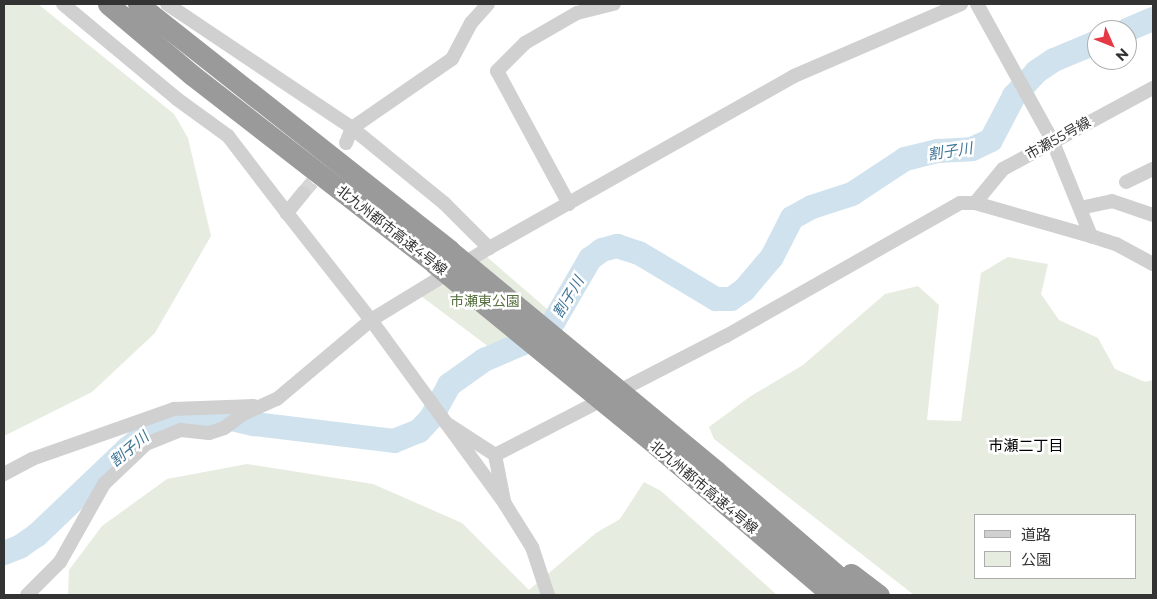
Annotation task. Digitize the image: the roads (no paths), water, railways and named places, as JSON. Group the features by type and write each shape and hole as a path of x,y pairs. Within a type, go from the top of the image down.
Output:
{"highway":[{"name":"北九州都市高速4号線","path":"108,4 192,75 442,256 656,445 707,483 756,504 860,595"},
{"name":"北九州都市高速4号線","path":"138,4 442,256 707,483 832,595"},
{"path":"707,483 816,595"},
{"path":"756,504 879,595"}],"street":[{"path":"63,4 178,99 228,136 372,320 505,504 532,547 548,595"},
{"path":"167,4 352,128 444,203 489,248"},
{"path":"346,143 352,128 452,59 471,23 488,4"},
{"path":"569,204 497,72 525,43 576,13 614,4"},
{"path":"27,595 60,562 104,484 146,444 181,430 209,433 224,428 257,406 277,399 372,320 489,248 794,76 961,4"},
{"path":"977,4 1026,96 1052,140 1091,236"},
{"name":"市瀬55号線","path":"975,203 1003,169 1052,140 1153,88"},
{"path":"1126,182 1153,169"},
{"path":"287,213 303,193"},
{"path":"1080,208 1112,201 1153,215"},
{"path":"496,455 726,336 946,208 960,203 975,203 1091,236 1116,244 1153,264"},
{"path":"4,474 32,459 174,409 257,406"},
{"path":"445,423 496,455 505,504"}],"waterway":[{"name":"割子川","path":"1137,26 1153,19"},
{"name":"割子川","path":"4,553 21,546 37,535 127,449 153,429 183,418 223,417 254,424 394,441 419,431 431,418 449,385 484,360 540,336 554,321 590,259 602,250 617,246 639,253 716,299 731,299 744,290 772,257 792,218 812,207 852,194 905,159 938,151 972,149 991,140 1014,96 1036,72 1054,60 1087,46"}],"tunnel":[{"path":"303,193 346,143"}],"district":[{"name":"市瀬二丁目","path":"1026,446"}],"park label":[{"name":"市瀬東公園","path":"485,301"}]}
